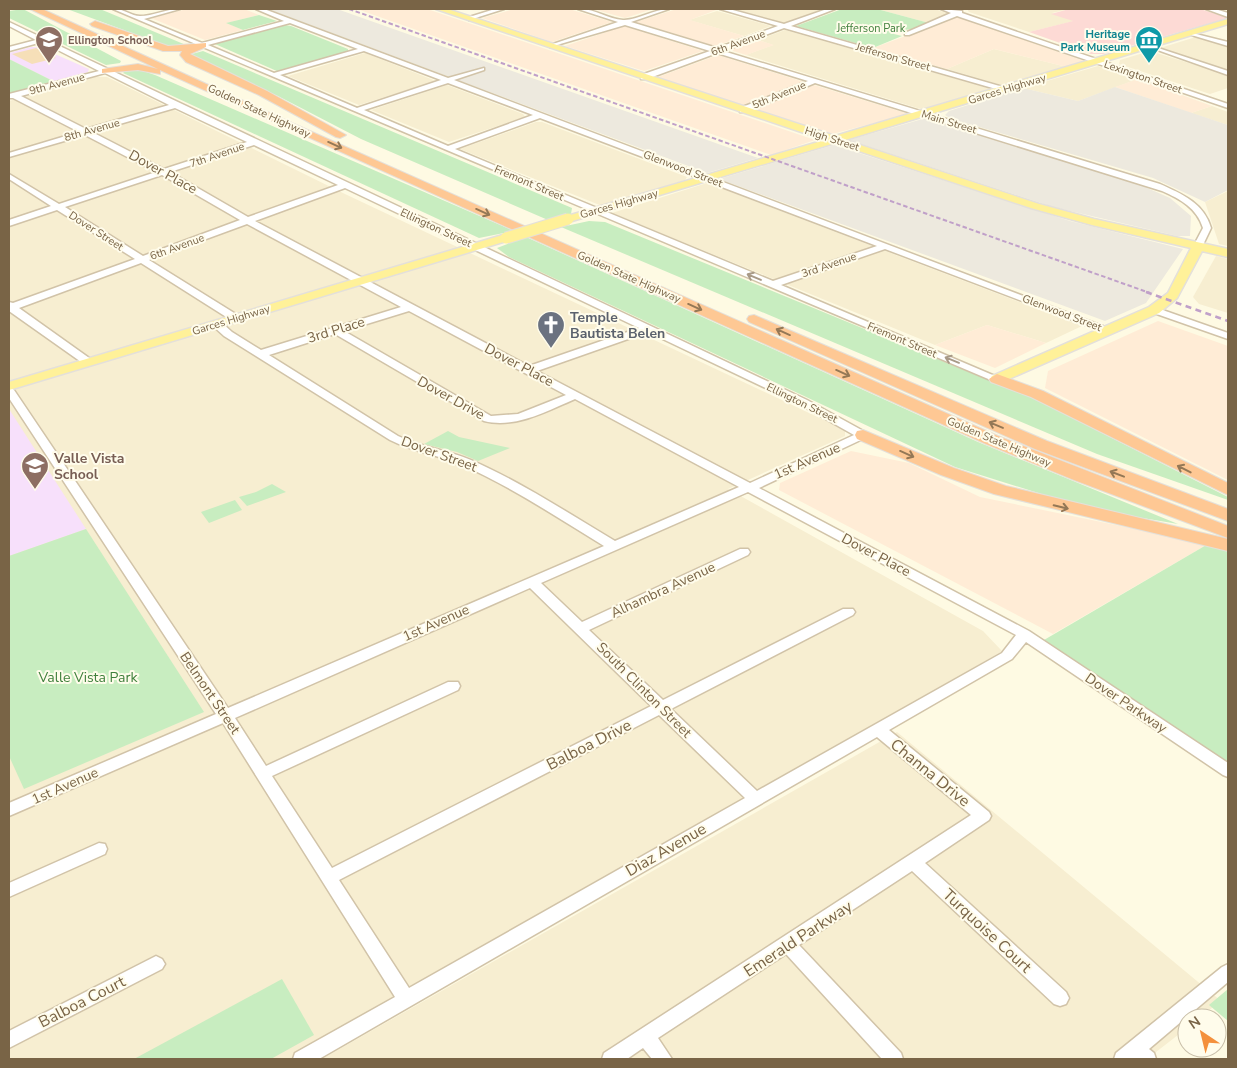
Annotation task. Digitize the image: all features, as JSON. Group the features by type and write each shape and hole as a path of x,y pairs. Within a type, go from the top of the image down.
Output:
{"highway":[{"name":"Golden State Highway","path":"35,9 72,16 1041,445 1228,515"},
{"name":"Golden State Highway","path":"54,12 290,126 992,440 1080,476 1228,532"},
{"path":"54,12 62,26 123,57 126,63 106,71"},
{"path":"72,16 167,49 202,45"},
{"path":"202,45 188,51 185,55 190,60 264,92 340,135"},
{"path":"106,71 131,67 147,69 223,101 290,126"},
{"path":"997,379 1037,394 1228,490"},
{"path":"863,435 949,474 998,490 1087,513 1187,534 1228,545"}],"main road":[{"name":"High Street","path":"440,9 1049,211 1228,253"},
{"name":"Garces Highway","path":"9,386 1006,90 1228,21"},
{"name":"Main Street","path":"1154,310 1173,295 1198,247"},
{"path":"997,379 1154,310"}],"street":[{"name":"Fremont Street","path":"116,9 997,379"},
{"path":"139,18 177,9"},
{"name":"Glenwood Street","path":"258,9 1108,330"},
{"path":"469,18 501,9"},
{"name":"Main Street","path":"581,9 1144,182 1174,193 1195,207 1205,221 1206,232 1198,247"},
{"path":"552,46 666,9"},
{"name":"Jefferson Street","path":"723,9 1006,90"},
{"name":"6th Avenue","path":"644,77 832,9"},
{"name":"Lexington Street","path":"944,9 960,11 1099,62 1228,106"},
{"path":"1210,9 1228,15"},
{"path":"907,34 960,11"},
{"path":"202,45 290,21"},
{"name":"Ellington Street","path":"9,24 176,106 477,246 802,402 863,435"},
{"path":"1190,33 1228,44"},
{"path":"9,49 43,40"},
{"path":"1151,46 1228,73"},
{"path":"274,76 364,49"},
{"path":"358,110 482,69"},
{"name":"9th Avenue","path":"12,96 106,71"},
{"name":"5th Avenue","path":"743,110 815,81"},
{"name":"Dover Place","path":"12,96 87,131 248,221 1024,634"},
{"name":"8th Avenue","path":"9,154 176,106"},
{"path":"449,148 540,115"},
{"name":"7th Avenue","path":"9,223 254,142"},
{"name":"Dover Street","path":"9,176 235,318"},
{"name":"6th Avenue","path":"10,307 346,185"},
{"name":"3rd Avenue","path":"772,285 885,246"},
{"path":"10,307 88,362"},
{"name":"3rd Place","path":"261,354 410,307"},
{"path":"1154,310 1228,336"},
{"name":"Dover Street","path":"217,324 228,334 394,438 413,447 456,458 505,480 614,546"},
{"path":"529,370 647,328"},
{"name":"Dover Drive","path":"335,330 488,419 500,421 514,418 576,395"},
{"name":"Belmont Street","path":"9,390 225,715 406,999"},
{"name":"1st Avenue","path":"9,810 832,451 863,435"},
{"name":"Alhambra Avenue","path":"581,628 744,552"},
{"name":"South Clinton Street","path":"532,582 755,799"},
{"name":"Balboa Drive","path":"328,878 848,612"},
{"name":"Diaz Avenue","path":"302,1059 1007,656 1024,634"},
{"name":"Dover Parkway","path":"1024,634 1228,771"},
{"path":"263,774 453,686"},
{"name":"Channa Drive","path":"877,729 983,816"},
{"name":"Emerald Parkway","path":"611,1059 788,946 983,816"},
{"path":"9,890 99,849"},
{"name":"Turquoise Court","path":"914,863 1060,998"},
{"path":"788,946 894,1059"},
{"name":"Balboa Court","path":"9,1040 156,964"},
{"path":"1135,1056 1228,972"},
{"path":"646,1037 663,1059"}],"shaded area":[{"path":"187,9 244,9 259,15 227,23 243,30 205,40 151,18"},
{"path":"268,9 337,9 758,158 707,173"},
{"path":"357,9 427,9 815,140 771,155"},
{"path":"514,9 569,9 612,22 552,42 482,18"},
{"path":"593,9 653,9 625,18"},
{"path":"677,9 716,10 690,20 744,36 715,46 636,22"},
{"path":"734,9 823,9 784,23"},
{"path":"877,9 935,9 949,14 929,23"},
{"path":"967,9 1069,9 1052,13 1074,21 1029,32 969,12"},
{"path":"1069,9 1200,9 1228,18 1103,54 1091,54 1029,32 1073,21 1051,14"},
{"path":"717,11 771,26 744,36 689,20"},
{"path":"955,18 962,18 1087,62 1067,67 994,49 947,69 873,48"},
{"path":"624,26 703,51 644,71 565,46"},
{"path":"785,30 992,90 924,110 746,55 773,45 758,40"},
{"path":"1196,37 1228,47 1228,71 1160,48"},
{"path":"758,40 774,45 746,55 730,50"},
{"name":"Ellington School","path":"31,47 39,47 89,69 88,72 55,82 9,59 9,53"},
{"path":"994,49 1067,67 1005,86 947,69"},
{"path":"1150,51 1228,75 1228,88 1210,94 1119,64 1120,60"},
{"path":"365,53 436,81 359,105 288,76"},
{"path":"718,55 804,82 744,106 658,77"},
{"path":"1098,66 1138,79 1078,101 1023,88"},
{"path":"95,77 107,77 345,194 845,430 845,436 728,489 983,631 1002,651 312,1059 9,1059 9,101"},
{"path":"1138,79 1212,106 1191,113 1115,87"},
{"path":"447,85 523,114 525,117 449,142 371,110"},
{"path":"814,85 909,114 832,134 756,109"},
{"path":"1115,87 1228,125 1228,190 1205,202 1153,178 952,119 945,115 949,111 1023,88 1078,101"},
{"path":"1212,106 1228,112 1228,125 1191,113"},
{"path":"926,118 1129,180 1170,198 1191,216 1190,236 1177,236 1053,207 849,140"},
{"path":"536,122 542,122 687,177 685,180 602,206 460,149"},
{"path":"834,145 1070,221 1183,249 1146,303 1105,321 719,179"},
{"path":"707,183 1082,326 1046,343 987,325 935,345 612,213"},
{"path":"1228,191 1228,246 1219,244 1205,202"},
{"path":"1216,256 1228,259 1228,313 1199,304 1193,297"},
{"path":"1158,321 1228,346 1228,480 1045,388 1048,371"},
{"path":"987,325 1046,343 995,368 935,345"},
{"name":"Valle Vista School","path":"9,409 86,529 9,556"},
{"path":"851,451 909,463 980,497 1208,544 1053,634 779,490 780,483"},
{"path":"897,732 1221,1001 1212,1008 1177,1008 1177,1036 1147,1059 322,1059"}],"green space":[{"path":"23,9 121,61 120,63 106,65 9,18 9,11"},
{"path":"67,9 100,9 186,45 170,47"},
{"name":"Jefferson Park","path":"842,9 877,9 929,23 913,29 894,31 894,34 902,36 873,48 796,26"},
{"path":"259,15 277,21 243,30 226,23"},
{"path":"285,25 348,49 348,51 279,72 215,44"},
{"path":"203,51 572,208 571,214 548,220 361,139 278,96 199,60 192,54"},
{"path":"9,59 55,82 9,94"},
{"path":"126,70 140,70 155,75 514,231 479,238 123,73"},
{"path":"589,221 605,222 1037,400 1228,497 1228,500 1097,454 561,227"},
{"path":"526,237 978,442 1178,524 1125,515 1064,501 955,467 509,257 497,248"},
{"path":"448,431 459,437 510,448 478,461 457,452 424,444"},
{"path":"272,484 286,492 247,506 239,497 256,492"},
{"path":"235,500 242,510 209,523 201,512"},
{"name":"Valle Vista Park","path":"86,529 204,712 24,789 9,756 9,556"},
{"path":"1208,544 1228,551 1228,764 1044,640"},
{"path":"282,979 314,1035 271,1059 134,1059"},
{"path":"1228,989 1228,1021 1227,1008 1213,1008 1209,1005"}],"building":[{"path":"36,48 56,58 32,64 12,54"}],"railway":[{"path":"349,9 1150,293"},
{"path":"1146,292 1228,321"}],"place":[{"name":"Ellington School","path":"49,64"},
{"name":"Heritage Park Museum","path":"1149,64"},
{"name":"Temple Bautista Belen","path":"551,349"},
{"name":"Valle Vista School","path":"35,490"}]}
